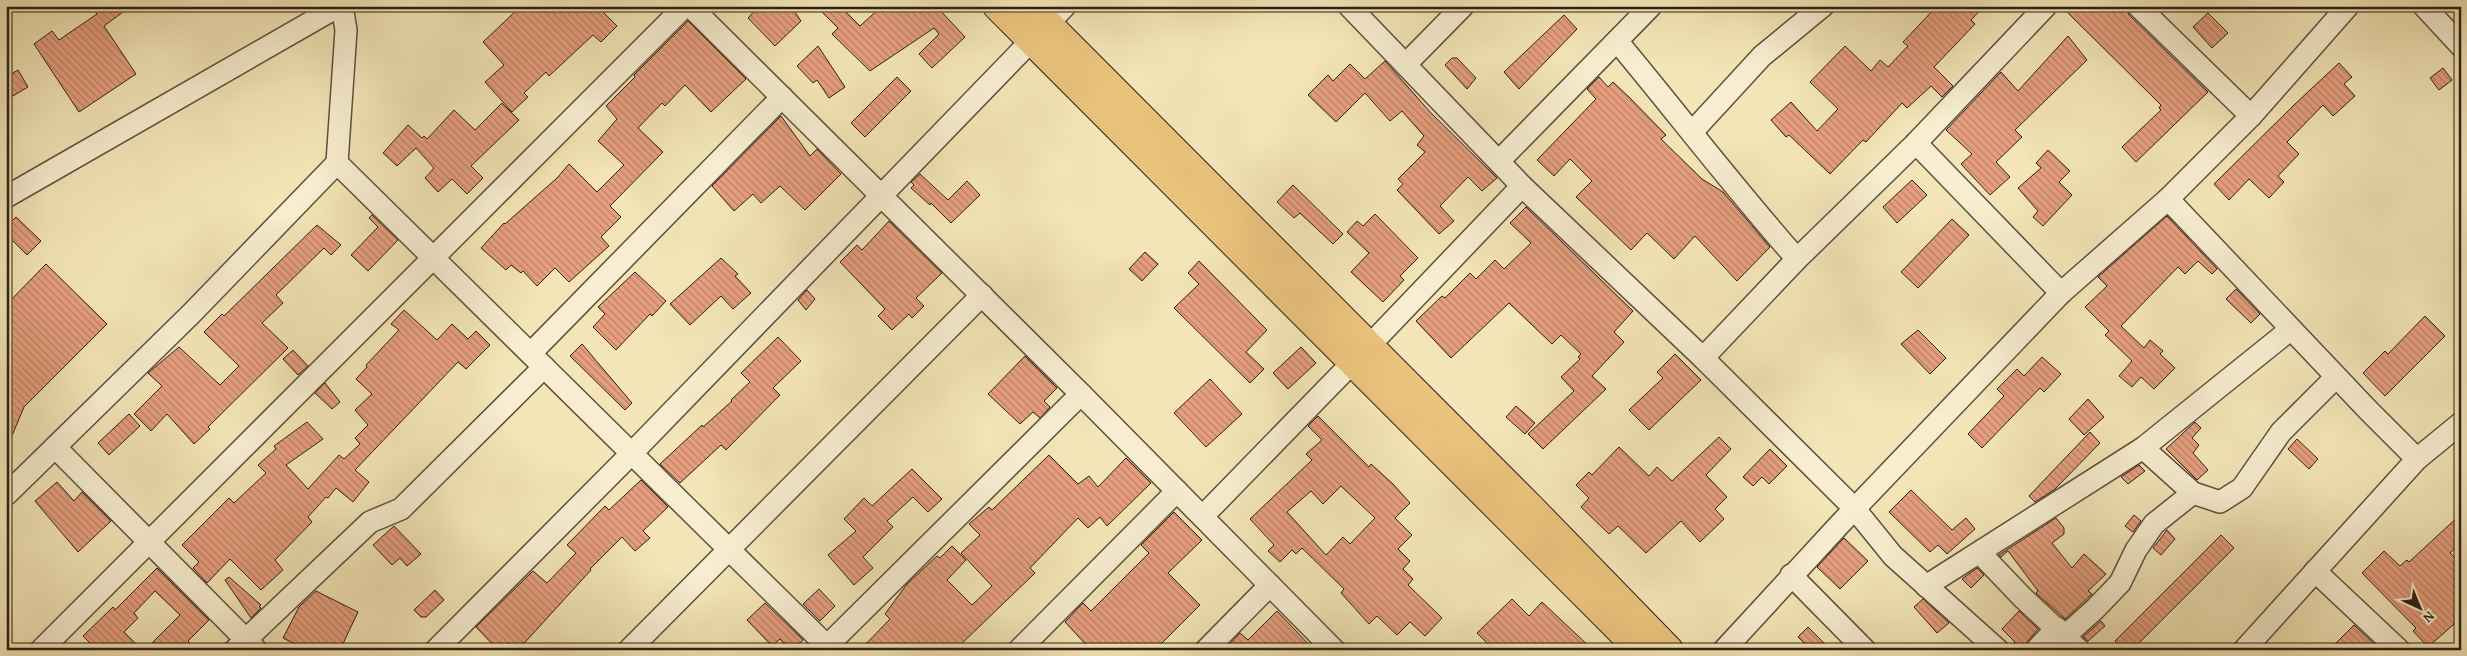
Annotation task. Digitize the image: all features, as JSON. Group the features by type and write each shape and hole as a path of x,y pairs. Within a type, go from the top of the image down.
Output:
{"main road":[{"path":"998,6 1043,19 1640,650"},
{"path":"1361,354 1532,509 1669,650"}],"street":[{"path":"6,197 340,6 346,30 337,163 191,314 6,495"},
{"path":"41,650 685,6"},
{"path":"690,6 982,295 1334,650"},
{"path":"1349,6 1522,186 1703,358 1854,508 1893,556 1994,649"},
{"path":"1406,64 1463,6"},
{"path":"1499,161 1650,6"},
{"path":"1693,131 1762,56 1823,6"},
{"path":"1703,358 1797,259 1916,143 2046,6"},
{"path":"2138,6 2251,116"},
{"path":"1729,648 1791,575 1854,508 2061,294 2168,199 2251,116 2348,6"},
{"path":"2424,6 2461,46"},
{"path":"436,650 632,453 881,197 1043,19"},
{"path":"1616,41 1693,131 1727,177 1797,259"},
{"path":"55,447 149,542 246,646 370,522 402,509 782,97"},
{"path":"1916,143 2061,294"},
{"path":"337,163 827,648 1081,394"},
{"path":"1203,516 1522,186"},
{"path":"2168,199 2336,377 2417,459"},
{"path":"629,650 982,295"},
{"path":"1926,586 2143,448 2291,329"},
{"path":"2143,448 2193,493 2220,502 2242,488 2280,432 2336,377"},
{"path":"2244,650 2417,459 2461,423"},
{"path":"1018,650 1177,491"},
{"path":"2036,650 2067,638 2120,583 2136,550 2154,524 2193,493"},
{"path":"1980,553 2023,598 2067,638"},
{"path":"2316,570 2399,650"},
{"path":"1791,575 1865,650"},
{"path":"1206,650 1270,585"}],"building":[{"path":"91,6 131,6 104,26 136,74 79,112 34,44 52,31 59,40 97,14"},
{"path":"521,6 597,6 617,26 601,42 593,35 549,76 546,72 524,93 528,97 512,112 485,82 504,65 483,42"},
{"path":"759,6 791,6 801,21 775,46 748,18"},
{"path":"816,6 840,6 860,26 882,6 936,6 965,37 932,68 919,54 939,34 934,28 870,71 832,34 838,28"},
{"path":"1937,6 1984,6 1971,20 1975,24 1934,67 1953,86 1942,97 1931,86 1907,108 1902,103 1866,142 1863,140 1830,174 1789,135 1786,137 1771,120 1791,102 1817,131 1838,109 1810,82 1845,46 1871,71 1880,60 1888,67 1908,46 1903,42"},
{"path":"2061,6 2126,6 2129,15 2208,92 2136,162 2122,147 2161,110 2159,108 2161,105"},
{"path":"2208,13 2228,33 2212,48 2193,27"},
{"path":"1564,15 1577,29 1519,89 1504,72"},
{"path":"688,21 746,79 711,112 685,85 665,106 662,103 638,128 663,152 610,206 621,217 601,237 609,246 569,282 555,268 537,286 523,271 521,273 511,265 506,270 481,248 504,223 557,178 569,164 597,192 624,165 598,141 617,119 606,106"},
{"path":"2068,36 2087,60 2015,130 2022,137 1996,162 2010,177 1990,195 1961,164 1972,154 1946,130 2001,72 2018,91"},
{"path":"818,46 845,87 829,98 817,80 813,83 797,66"},
{"path":"1452,58 1457,58 1476,78 1467,89 1445,65"},
{"path":"1385,61 1431,113 1497,178 1482,191 1468,177 1440,206 1454,221 1439,234 1397,190 1403,184 1398,179 1425,152 1417,145 1424,136 1402,111 1390,121 1365,93 1336,122 1308,95 1328,75 1333,81 1350,64 1365,79"},
{"path":"2339,63 2352,77 2344,84 2355,96 2333,116 2323,105 2287,142 2299,154 2278,176 2284,182 2269,198 2249,179 2229,200 2214,184"},
{"path":"2443,68 2452,80 2439,90 2430,78"},
{"path":"18,70 28,87 6,100 6,77"},
{"path":"897,77 911,91 865,137 851,123"},
{"path":"1599,77 1608,87 1613,82 1629,97 1666,135 1661,139 1702,179 1723,192 1770,247 1737,281 1695,236 1674,259 1647,233 1631,250 1576,197 1592,181 1570,159 1554,176 1537,160 1596,99 1587,89"},
{"path":"502,103 519,120 471,166 483,178 467,194 452,179 438,192 425,178 434,168 416,148 397,166 383,153 408,125 422,138 424,136 427,139 454,110 475,130"},
{"path":"781,116 810,156 817,149 841,174 805,210 780,186 761,203 753,194 734,211 712,186"},
{"path":"2048,150 2070,171 2059,182 2072,195 2043,226 2033,217 2038,211 2018,188 2041,168 2036,163"},
{"path":"920,174 948,200 967,181 980,195 951,223 931,203 930,205 911,188 914,185 911,182"},
{"path":"1912,180 1927,195 1897,223 1883,207"},
{"path":"1293,185 1343,234 1333,244 1300,213 1294,218 1277,202"},
{"path":"1526,207 1633,311 1614,332 1624,342 1592,376 1606,389 1543,449 1528,434 1574,391 1561,377 1580,359 1578,357 1581,354 1561,335 1552,344 1509,303 1451,358 1416,321 1442,296 1445,298 1470,273 1476,279 1495,260 1504,269 1531,243 1510,223"},
{"path":"1375,214 1418,258 1400,276 1404,280 1383,302 1351,272 1369,253 1347,232 1357,221 1363,226"},
{"path":"372,215 398,240 368,271 351,255 378,227 369,218"},
{"path":"2167,216 2217,269 2212,274 2198,261 2185,274 2178,267 2121,326 2144,348 2150,340 2163,351 2160,354 2175,368 2154,389 2141,377 2132,387 2119,376 2132,361 2105,335 2109,331 2085,307 2107,286 2098,277"},
{"path":"16,217 41,241 27,255 6,234 6,227"},
{"path":"1952,219 1969,235 1918,288 1901,272"},
{"path":"889,221 942,273 916,298 924,306 912,318 909,314 892,330 878,316 885,309 840,262 857,245 862,250"},
{"path":"317,225 341,245 331,255 324,248 276,295 283,303 262,323 288,348 208,427 210,429 194,444 167,414 151,431 134,414 162,386 148,373 179,347 220,385 239,366 204,332 222,314 224,316"},
{"path":"1145,252 1158,264 1142,281 1129,269"},
{"path":"721,258 738,274 735,276 751,293 733,309 721,296 690,325 670,304"},
{"path":"1199,261 1267,330 1246,352 1264,369 1250,383 1174,308 1199,284 1188,273"},
{"path":"46,264 107,324 24,407 6,450 6,305"},
{"path":"635,272 666,301 652,316 650,314 616,350 593,327 605,314 598,307"},
{"path":"2236,289 2260,314 2251,323 2226,299"},
{"path":"807,290 815,299 806,310 798,300"},
{"path":"404,310 437,340 452,324 468,339 476,331 490,345 466,369 458,362 355,470 369,482 353,502 336,488 328,498 326,497 308,517 312,522 275,560 283,570 261,590 230,559 207,583 193,568 199,562 182,545 229,498 234,503 266,473 258,465 276,449 274,446 307,422 323,439 286,465 308,489 339,455 344,459 360,444 355,438 368,425 355,410 372,394 356,379 367,367 366,365 399,330 391,324"},
{"path":"2425,316 2445,336 2385,396 2363,373 2385,351 2388,354"},
{"path":"1918,330 1946,358 1930,374 1901,344"},
{"path":"778,337 801,361 773,388 780,395 726,450 721,445 680,483 660,464 702,425 703,427 732,401 750,382 741,373"},
{"path":"582,344 632,403 625,410 570,356"},
{"path":"1301,347 1316,363 1288,389 1273,373"},
{"path":"293,350 308,366 298,375 283,359"},
{"path":"1675,354 1701,380 1649,430 1629,410 1663,378 1657,372"},
{"path":"1025,356 1057,388 1044,401 1050,407 1040,418 1033,412 1020,424 988,394"},
{"path":"2042,357 2061,374 2044,392 2040,388 1982,448 1968,434 2004,396 1997,389 2017,369 2024,376"},
{"path":"1210,379 1242,414 1206,447 1174,413"},
{"path":"325,383 340,402 332,409 315,393"},
{"path":"2088,399 2104,417 2084,435 2069,419"},
{"path":"1516,406 1535,423 1525,434 1506,417"},
{"path":"129,414 140,426 109,455 98,443"},
{"path":"1318,416 1369,467 1371,464 1393,484 1410,503 1395,518 1412,535 1398,549 1410,561 1403,569 1413,579 1408,585 1442,618 1425,636 1410,622 1397,635 1377,616 1369,624 1341,593 1344,589 1302,548 1296,554 1292,550 1280,562 1268,551 1274,545 1250,519 1312,460 1306,454 1322,440 1308,426","holes":["1341,486 1375,518 1350,544 1343,537 1326,555 1287,512 1311,491 1323,504"]},
{"path":"2195,422 2201,428 2192,438 2199,445 2193,453 2208,470 2197,480 2166,449"},
{"path":"2090,432 2100,443 2055,489 2035,502 2029,496"},
{"path":"1719,437 1731,449 1706,475 1727,497 1715,509 1724,519 1700,542 1681,521 1646,553 1618,526 1609,534 1581,507 1589,498 1576,485 1589,472 1592,475 1619,447 1649,476 1657,467 1672,481"},
{"path":"2297,439 2318,459 2309,469 2288,449"},
{"path":"1770,449 1787,466 1769,484 1762,477 1753,486 1743,477"},
{"path":"1049,455 1078,484 1089,476 1098,487 1126,458 1151,483 1107,526 1100,517 1088,528 1078,518 1030,568 1035,573 955,650 860,650 890,619 885,614 907,584 937,556 940,558 952,546 966,560 947,580 972,605 992,586 961,553 980,535 969,524 989,507 992,510"},
{"path":"2139,465 2145,471 2128,484 2121,477"},
{"path":"912,469 942,499 928,512 913,497 887,521 893,527 863,557 873,568 854,585 828,555 856,531 844,519 864,498 872,506"},
{"path":"641,480 668,507 643,531 650,538 635,551 622,537 590,569 518,650 508,643 501,650 498,650 476,627 533,571 547,583 576,553 567,545 605,506 609,510"},
{"path":"57,482 74,501 82,492 111,521 78,552 35,501"},
{"path":"1911,490 1952,530 1966,518 1975,529 1947,554 1938,545 1930,552 1889,512"},
{"path":"1174,512 1202,540 1168,573 1200,605 1155,650 1150,650 1143,644 1137,650 1091,650 1065,622 1083,603 1091,611 1149,553 1141,545"},
{"path":"2461,514 2461,543 2450,553 2461,564 2461,618 2428,647 2413,631 2416,628 2362,573 2384,551 2400,566 2407,560 2409,562"},
{"path":"2134,515 2141,521 2133,532 2125,526"},
{"path":"2056,518 2064,528 2064,534 2052,543 2072,568 2084,554 2106,574 2088,591 2092,594 2065,619 2036,593 2038,591 2008,551 2001,557 1999,555"},
{"path":"394,526 421,554 407,566 400,558 392,565 373,545"},
{"path":"2167,530 2175,539 2161,555 2153,548"},
{"path":"2221,535 2234,548 2132,650 2124,650 2115,641"},
{"path":"1844,538 1868,561 1840,589 1817,567"},
{"path":"157,568 209,620 188,641 196,650 145,650 180,615 155,591 134,613 138,618 124,632 142,650 97,650 83,636 113,607 115,610"},
{"path":"1977,568 1984,575 1971,588 1962,579"},
{"path":"229,577 261,605 259,607 261,608 251,618 225,580"},
{"path":"819,589 835,606 820,621 803,604"},
{"path":"435,590 444,600 426,617 421,617 414,610"},
{"path":"316,591 358,612 340,650 307,650 283,638 299,607"},
{"path":"1512,599 1529,616 1542,602 1593,650 1494,650 1477,633"},
{"path":"1923,599 1949,623 1937,633 1914,607"},
{"path":"765,603 803,640 793,650 789,650 780,639 772,646 747,620"},
{"path":"1277,611 1314,650 1230,650 1227,647 1240,633 1248,640"},
{"path":"2019,611 2038,629 2027,642 2024,650 2010,650 2010,647 2015,642 2002,629"},
{"path":"2101,621 2105,626 2088,641 2083,637"},
{"path":"2354,625 2380,650 2329,650"},
{"path":"1808,627 1831,650 1811,650 1798,637"}]}
